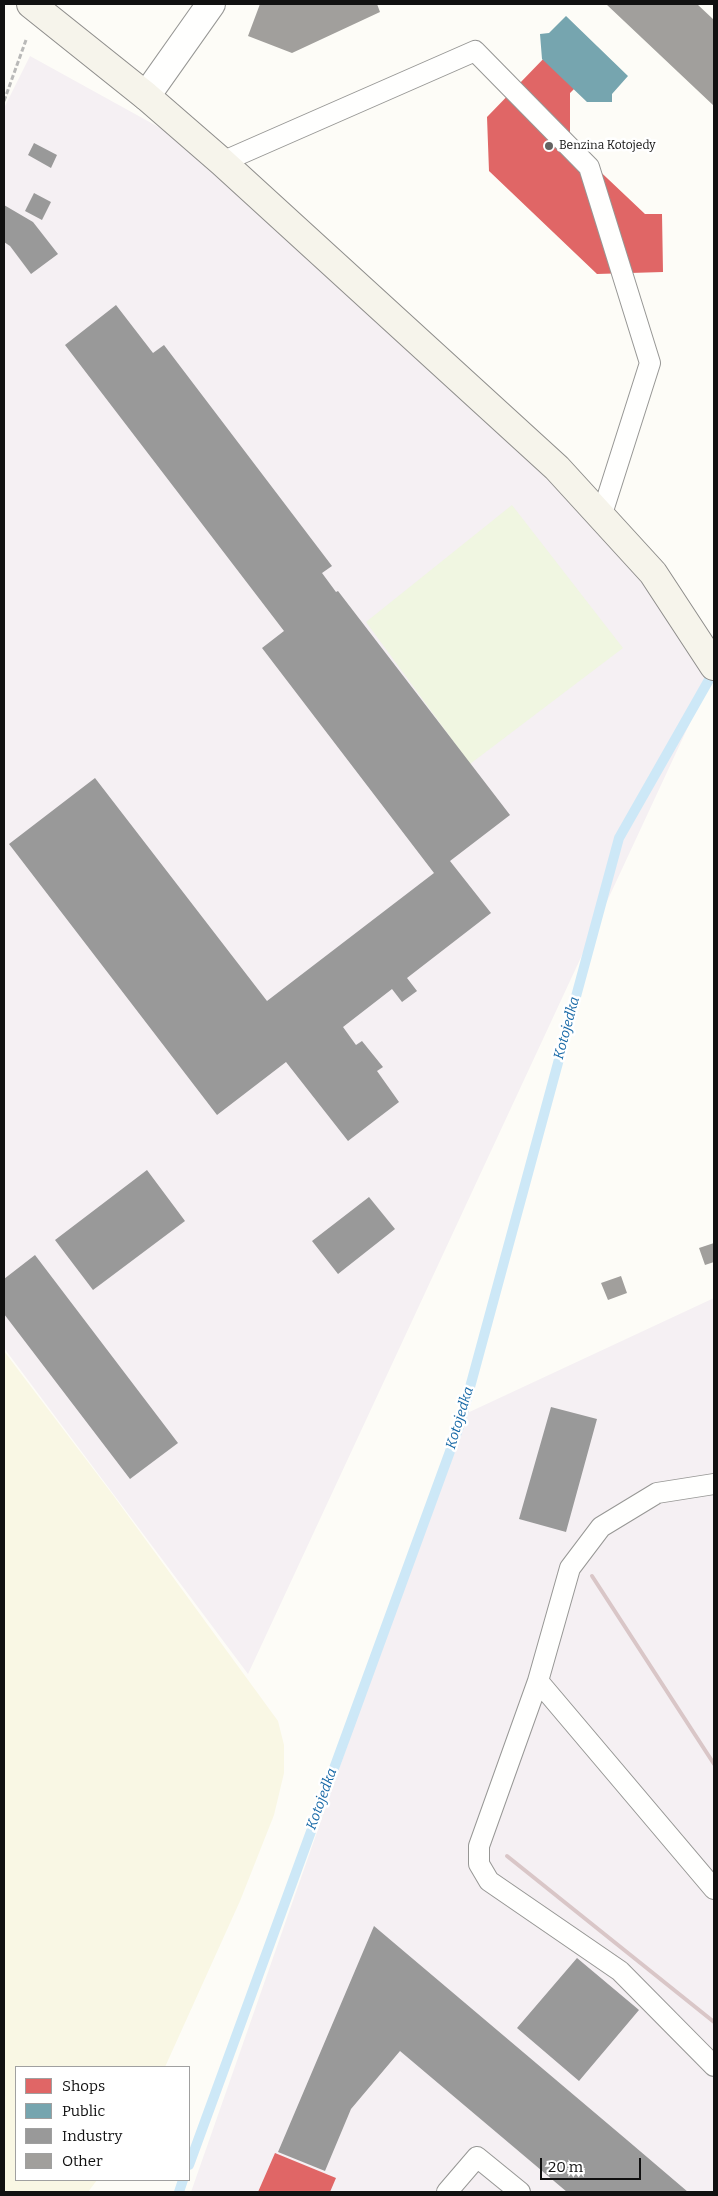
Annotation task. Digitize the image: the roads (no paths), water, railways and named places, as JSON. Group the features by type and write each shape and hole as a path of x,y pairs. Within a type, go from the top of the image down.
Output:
{"main road":[{"path":"35,7 146,96 222,162 557,468 653,573 714,666"}],"street":[{"path":"146,96 211,4"}],"lane":[{"path":"222,162 475,51 589,167 650,363 602,517"},
{"path":"714,1484 657,1493 601,1527 570,1568 538,1681 479,1846 479,1864 489,1881 620,1971 714,2066"},
{"path":"538,1681 714,1889"},
{"path":"447,2192 477,2157 520,2192"}],"waterway":[{"name":"Kotojedka","path":"190,2162 460,1424 619,838 714,671"},
{"name":"Kotojedka","path":"179,2192 183,2181"}],"railway":[{"path":"592,1576 714,1764"},
{"path":"507,1856 714,2022"}],"place":[{"name":"Benzina Kotojedy","path":"549,146"}]}
